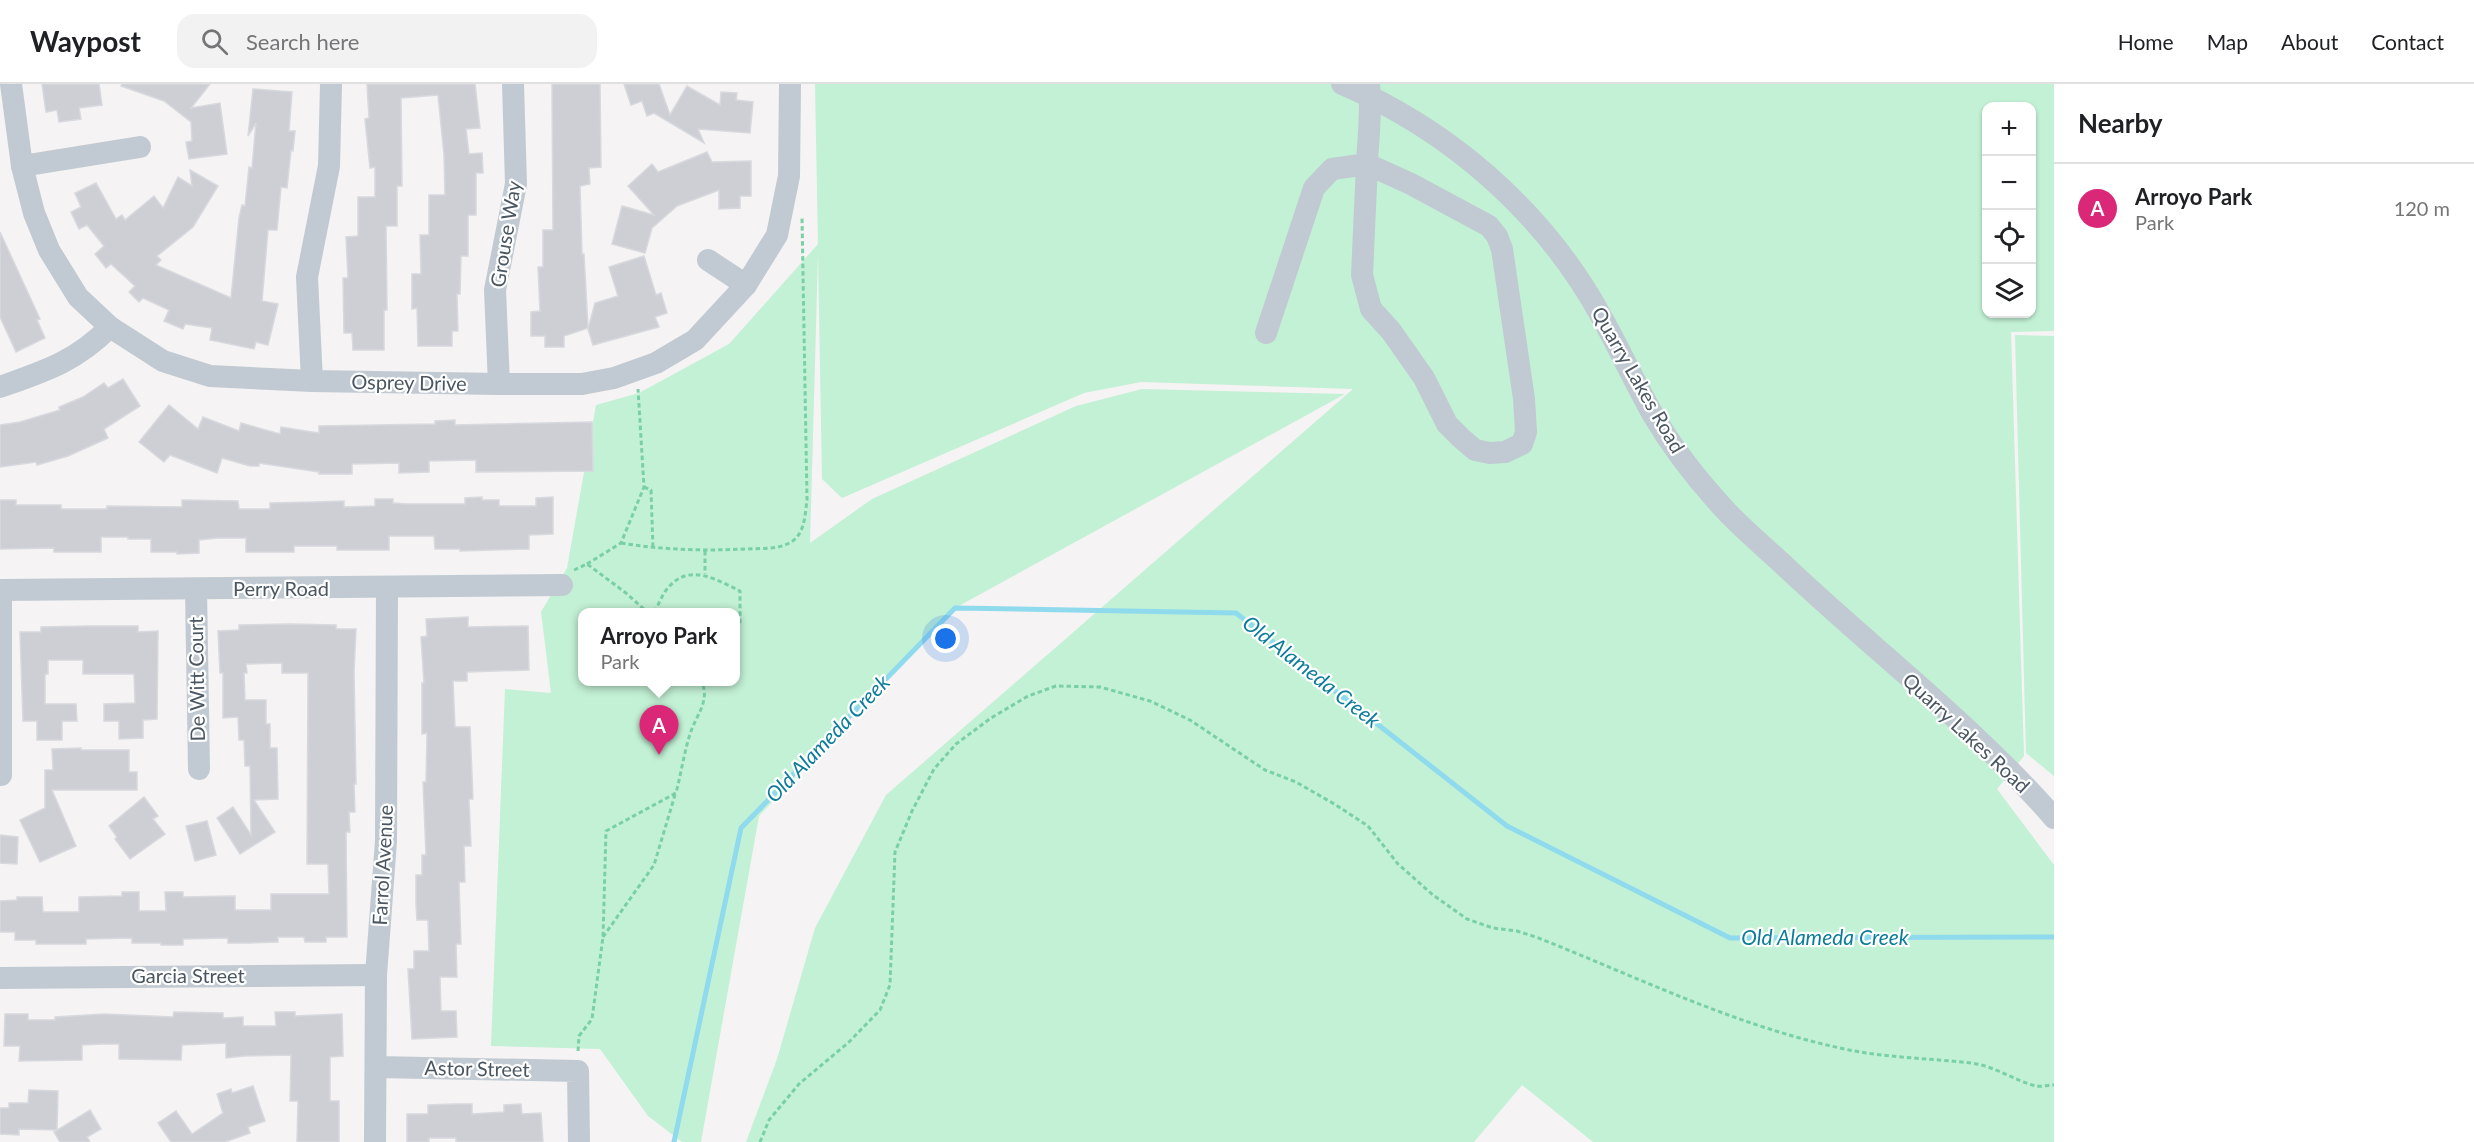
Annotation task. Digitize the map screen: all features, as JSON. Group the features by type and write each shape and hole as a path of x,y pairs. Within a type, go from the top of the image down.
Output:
{"street":[{"name":"Osprey Drive","path":"11,84 22,166 34,213 49,250 78,297 110,327 163,361 210,376 312,381 499,384 582,384 614,378 656,363 695,340 746,285 777,235 789,176 790,84"},
{"path":"312,381 307,277 329,166 331,84"},
{"name":"Grouse Way","path":"499,384 495,290 516,184 513,84"},
{"name":"Quarry Lakes Road","path":"1342,84 1370,90 1445,141 1509,195 1559,252 1581,283 1601,315 1653,415 1676,450 1708,491 1729,514 1853,631 1982,744 2054,818"},
{"path":"1266,333 1314,188 1332,169 1367,164 1411,184 1489,226 1497,236 1503,260 1524,399 1526,432 1522,444 1505,452 1490,453 1475,450 1461,438 1447,424 1424,378 1371,309 1362,274 1367,164 1370,90"},
{"path":"22,166 140,147"},
{"path":"708,260 746,285"},
{"path":"0,387 55,368 92,345 110,327"},
{"name":"Perry Road","path":"0,590 387,588 565,578"},
{"name":"Farrol Avenue","path":"375,1142 376,975 386,841 387,588"},
{"name":"De Witt Court","path":"196,589 199,769"},
{"path":"0,590 1,775"},
{"name":"Garcia Street","path":"0,978 376,975"},
{"name":"Astor Street","path":"377,1067 578,1071"},
{"path":"578,1071 579,1142"}],"path":[{"path":"621,543 653,548 705,551 778,547 793,542 803,526 807,500 802,215"},
{"path":"565,578 621,543 644,487 639,393 634,371"},
{"path":"644,487 651,489 653,548"},
{"path":"705,551 705,574"},
{"path":"586,564 643,608"},
{"path":"656,608 668,587 685,575 705,574 740,591 740,608"},
{"path":"603,937 654,865 676,793 691,732 702,711 706,691 704,686"},
{"path":"760,1142 769,1120 799,1084 849,1042 880,1010 890,985 895,852 912,811 934,769 956,744 991,718 1028,696 1056,686 1101,687 1150,701 1190,720 1265,770 1296,782 1336,804 1368,826 1398,864 1433,895 1467,919 1493,928 1517,931 1536,937 1720,1013 1841,1049 1974,1064 2006,1072 2036,1086 2054,1085"},
{"path":"578,1071 579,1036 592,1019 603,937 606,831 676,793"}],"green space":[{"path":"815,84 2054,84 2054,331 2011,332 2024,756 1997,789 2054,865 2054,1142 1593,1142 1522,1085 1474,1142 746,1142 777,1059 815,928 886,795 1353,389 1141,382 1084,393 842,498 822,479 818,255 810,543 872,499 1076,406 1142,389 1345,394 955,608 759,816 701,1142 682,1142 648,1116 600,1049 491,1046 505,689 551,693 541,612 567,568 596,405 639,393 729,344 818,244"},
{"path":"2015,335 2054,336 2054,776 2026,753"}],"building":[{"path":"42,84 99,84 102,105 79,108 81,119 59,122 57,110 46,112"},
{"path":"122,84 210,84 191,108 220,103 227,154 189,159 186,142 192,141 191,122 164,101 121,86"},
{"path":"367,84 475,84 480,128 466,129 469,154 482,153 483,173 476,173 476,215 468,215 468,256 461,256 460,294 457,294 458,331 452,331 452,346 418,346 417,308 412,309 412,274 421,274 420,235 429,235 429,195 445,195 438,95 401,98 402,186 397,186 397,226 386,226 387,310 384,310 384,350 353,350 352,333 344,333 343,278 348,278 346,237 358,236 358,197 375,197 375,167 370,168 365,119 369,118"},
{"path":"552,84 600,84 601,167 589,168 590,184 580,186 582,254 584,254 588,328 564,336 564,347 545,347 545,336 531,336 531,312 540,311 538,267 543,267 543,230 553,230"},
{"path":"624,84 659,84 670,115 687,86 720,105 721,92 737,93 736,100 753,102 750,133 698,129 704,143 654,113 647,116 642,101 631,105"},
{"path":"253,89 292,92 289,131 295,131 287,188 281,187 277,230 268,230 262,301 278,304 268,345 256,342 254,349 210,340 212,328 185,324 183,329 164,321 169,310 143,298 139,302 129,292 135,286 111,264 106,268 95,254 104,246 87,225 79,229 71,212 81,207 75,193 96,183 116,219 122,215 125,220 154,196 163,208 178,177 192,186 190,170 218,186 193,227 157,256 161,260 156,265 231,298 239,218 242,205 245,206 249,167 252,168 256,123 248,136"},
{"path":"707,152 712,162 751,161 751,196 740,196 740,208 719,209 719,190 677,206 652,228 645,253 612,244 622,206 654,215 628,186 652,164 658,172"},
{"path":"0,232 40,319 37,320 45,338 16,352 0,317"},
{"path":"644,256 656,295 661,293 667,313 655,317 659,327 593,345 588,329 595,303 618,296 609,267"},
{"path":"123,379 140,406 104,429 108,438 68,456 37,465 36,462 0,467 0,425 20,422 60,410 59,407 83,397 104,383 108,388"},
{"path":"169,405 198,429 203,417 239,431 241,423 280,434 281,427 319,433 319,426 435,424 435,421 455,420 455,425 592,422 593,471 476,472 476,460 429,461 429,472 399,473 399,463 352,464 352,474 319,474 319,472 259,463 259,466 250,466 222,458 217,473 170,455 164,462 139,442"},
{"path":"482,497 482,500 499,500 499,506 536,506 536,498 553,497 553,534 529,535 529,549 460,551 460,549 435,549 434,536 389,536 389,550 337,550 337,546 294,546 294,552 246,552 246,538 217,538 199,540 199,553 177,554 177,552 151,552 151,539 128,539 128,537 101,537 101,552 54,552 54,548 0,549 0,500 16,500 16,505 61,505 61,509 107,509 107,506 182,507 182,500 238,501 239,509 270,509 270,503 344,501 344,507 375,506 375,499 393,499 393,503 407,504 465,504 465,498"},
{"path":"468,617 468,627 528,626 529,670 467,672 467,681 453,681 455,727 470,727 473,799 469,799 471,846 464,846 465,882 459,882 461,944 456,944 457,977 440,977 441,1011 456,1011 457,1037 412,1039 408,969 414,969 414,951 429,951 428,920 417,920 416,904 416,875 422,875 422,855 426,855 423,782 426,782 427,733 422,734 422,683 424,683 421,637 427,636 426,619"},
{"path":"239,625 336,625 336,629 356,629 354,671 356,784 354,784 355,812 349,812 350,832 346,832 347,937 326,937 326,942 305,942 304,937 278,937 278,942 228,943 228,938 183,939 183,945 161,945 161,943 132,943 132,938 86,939 86,944 36,944 36,940 15,940 15,932 0,932 0,901 17,900 17,897 42,897 43,912 79,912 79,897 122,896 122,892 139,892 139,911 166,911 165,892 183,892 183,897 235,896 235,910 271,910 271,894 329,894 328,864 307,864 308,673 282,673 282,663 246,664 245,700 266,700 266,724 270,724 270,748 277,748 278,799 254,800 275,832 240,854 217,818 233,807 251,835 250,766 245,766 244,740 239,740 238,717 223,718 223,673 220,673 218,631 239,630"},
{"path":"138,626 138,632 158,631 157,719 143,720 143,738 119,739 119,721 104,721 104,704 135,703 134,674 83,674 83,660 48,660 48,674 45,674 45,704 76,704 77,721 62,721 62,740 37,740 37,721 23,721 20,632 41,632 41,627"},
{"path":"81,748 81,750 129,750 129,772 137,772 137,790 52,790 76,846 40,862 20,820 45,808 45,770 53,770 52,749"},
{"path":"144,797 158,816 153,819 165,834 130,859 115,839 117,837 109,826"},
{"path":"207,821 216,855 195,861 186,826"},
{"path":"0,835 18,837 17,864 0,863"},
{"path":"174,1012 223,1013 223,1018 243,1017 243,1026 276,1026 275,1012 295,1012 295,1016 342,1014 343,1056 330,1057 330,1101 339,1101 339,1142 297,1142 298,1101 290,1101 291,1055 226,1058 226,1043 182,1045 181,1060 119,1059 119,1044 102,1044 82,1045 82,1060 19,1061 20,1046 4,1046 5,1014 28,1014 28,1020 55,1020 55,1017 104,1014 173,1017"},
{"path":"253,1086 265,1121 248,1127 250,1133 225,1142 171,1142 158,1123 176,1111 192,1134 223,1113 217,1094 231,1089 232,1093"},
{"path":"29,1090 58,1091 57,1130 19,1129 19,1135 0,1134 0,1108 9,1108 9,1103 28,1103"},
{"path":"472,1104 472,1114 504,1112 504,1105 521,1104 522,1114 541,1113 543,1142 456,1142 456,1138 429,1138 429,1142 407,1142 407,1114 428,1114 428,1105"},
{"path":"90,1110 101,1129 87,1137 90,1142 60,1142 54,1132"}],"waterway":[{"name":"Old Alameda Creek","path":"674,1142 741,828 955,608 1236,613 1507,826 1730,938 2054,937"}],"place":[{"name":"Arroyo Park","path":"659,755"}]}
